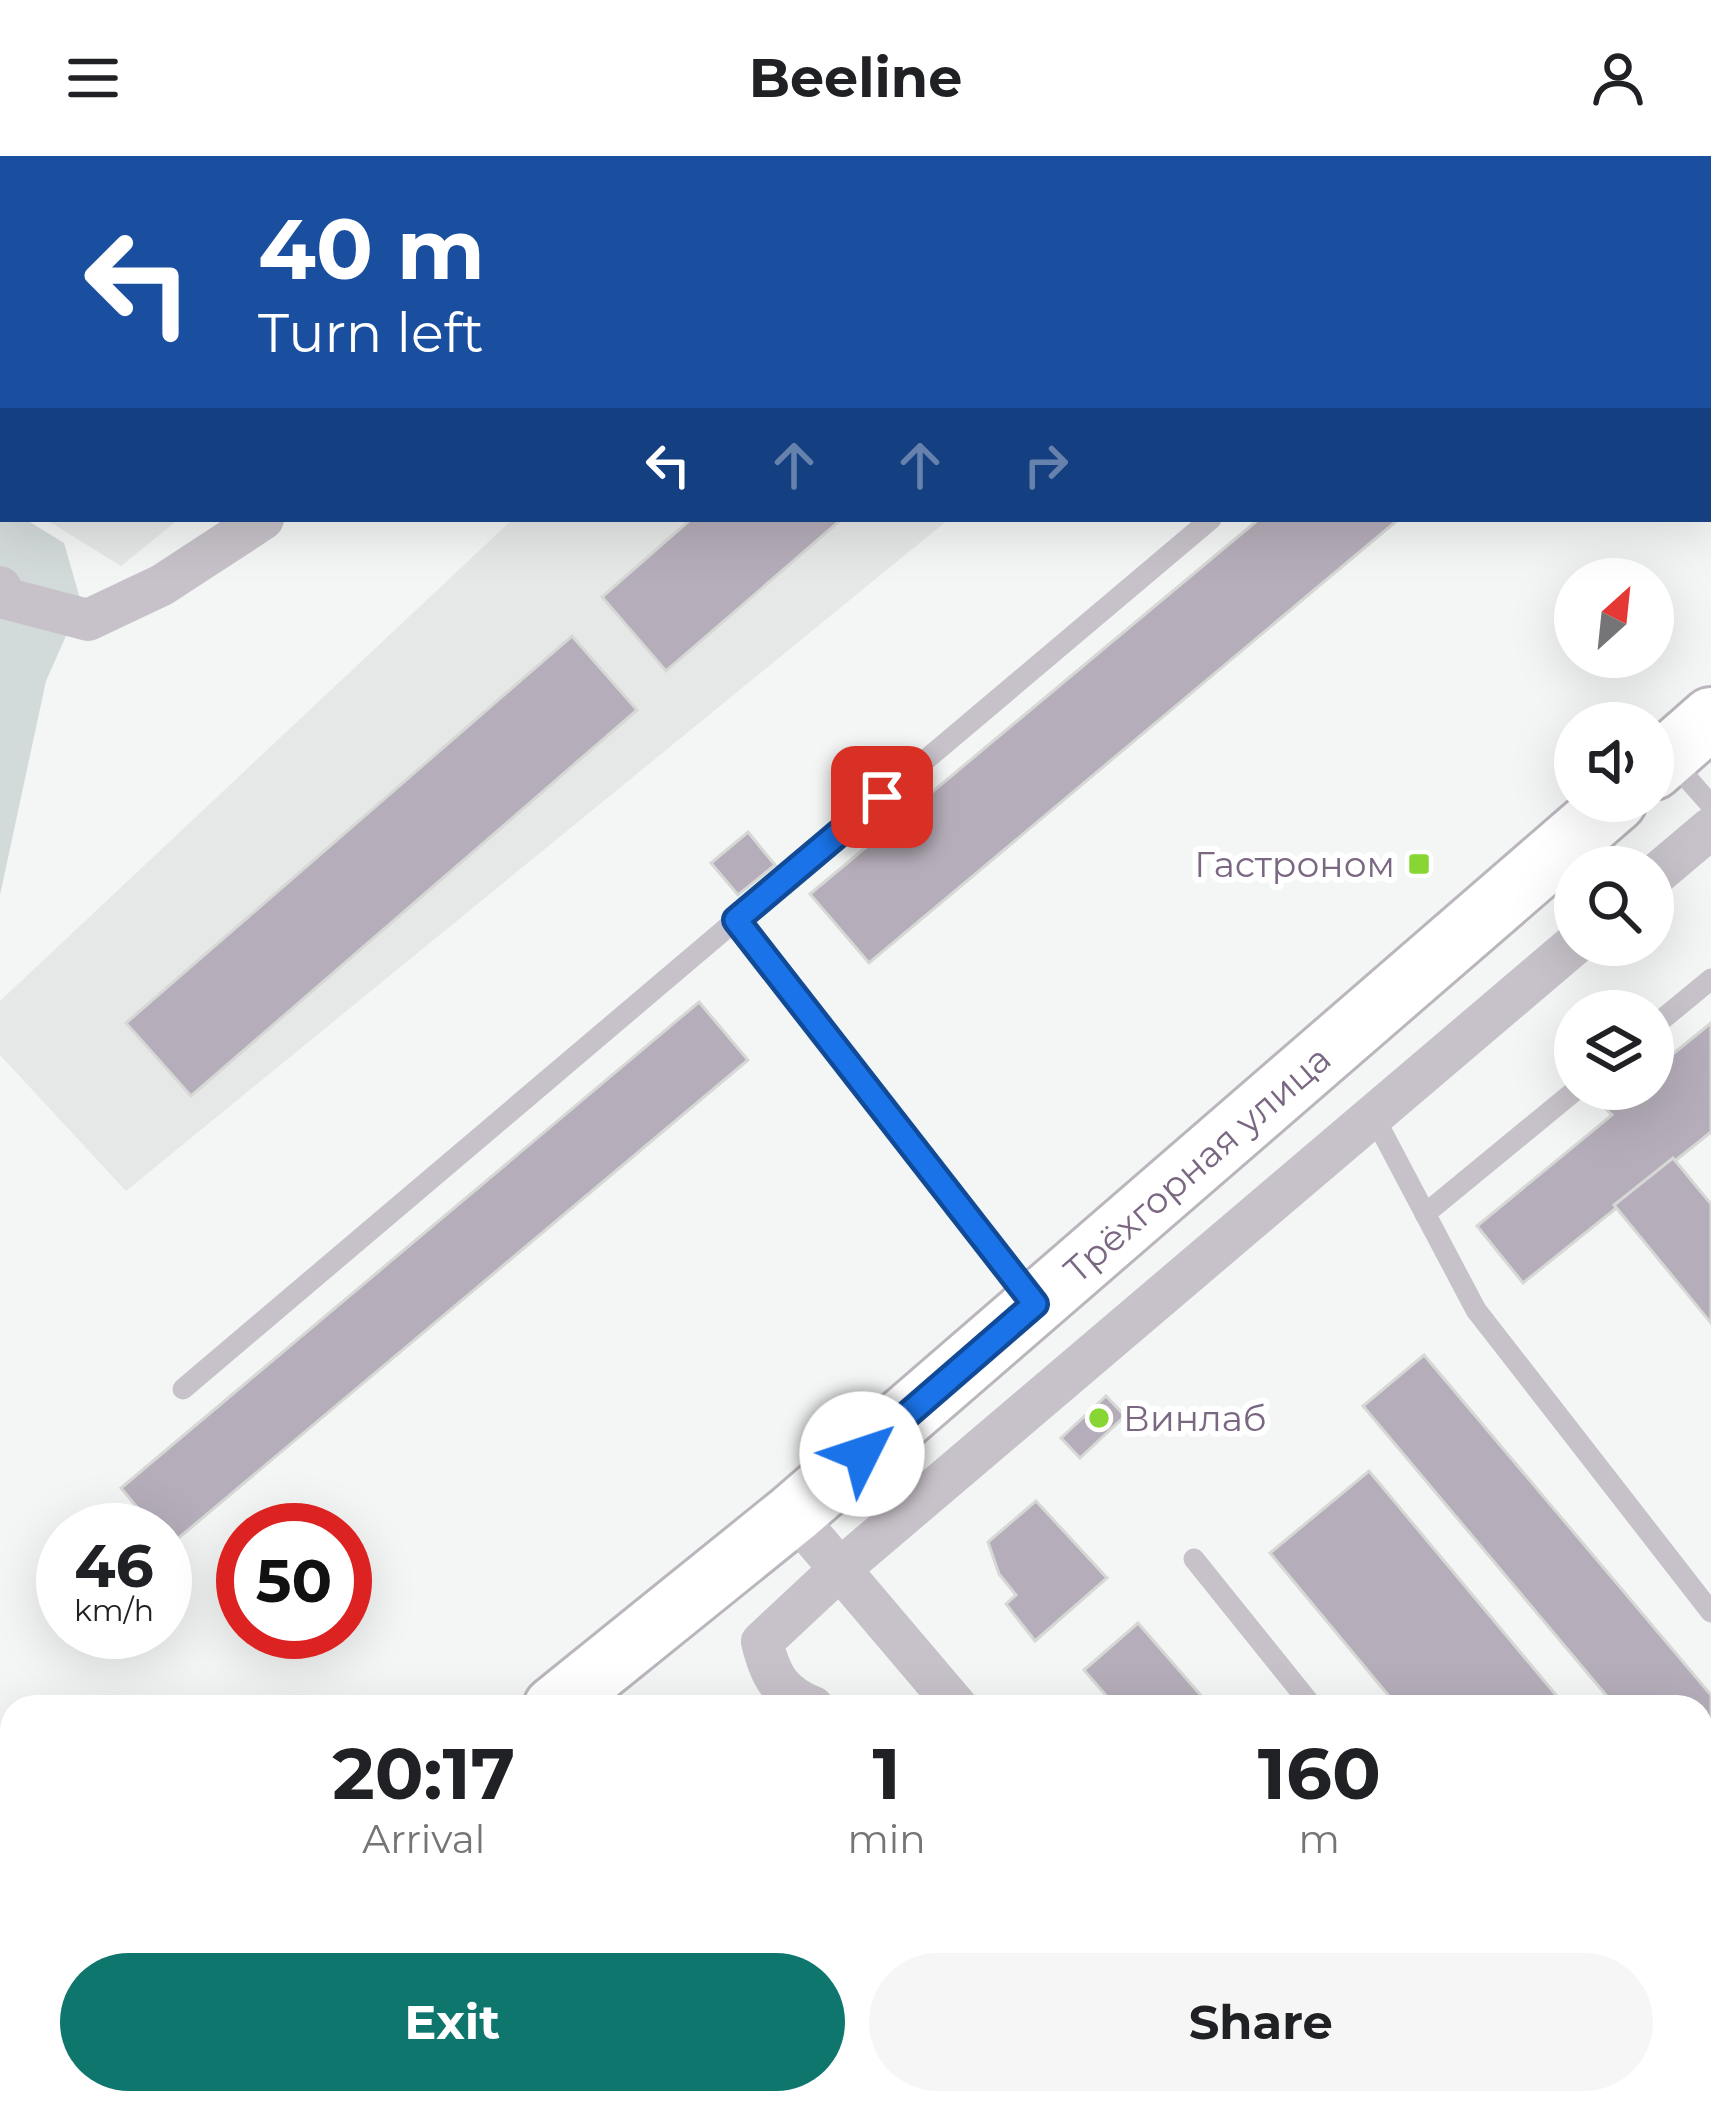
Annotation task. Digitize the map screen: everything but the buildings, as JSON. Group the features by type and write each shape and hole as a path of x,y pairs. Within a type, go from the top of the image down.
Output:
{"main road":[{"name":"Трёхгорная улица","path":"569,1695 793,1514 1592,822"}],"street":[{"path":"0,587 8,599 88,620 162,585 258,522"},
{"path":"1674,860 1711,828"},
{"path":"788,1695 770,1674 762,1642 841,1569 1554,962"},
{"path":"793,1514 947,1695"}],"lane":[{"path":"182,1389 1206,522"},
{"path":"1677,748 1711,805"},
{"path":"736,920 1035,1304"},
{"path":"1674,1010 1711,979"},
{"path":"1425,1214 1554,1108"},
{"path":"1373,1115 1476,1310 1711,1612"},
{"path":"1194,1559 1303,1695"}],"shaded area":[{"path":"0,522 30,522 64,543 81,602 46,681 0,895"},
{"path":"50,522 175,522 121,566"},
{"path":"510,522 945,522 126,1191 0,1055 0,1001"}],"place":[{"name":"Гастроном","path":"1419,864"},
{"name":"Винлаб","path":"1099,1418"}],"route":[{"path":"862,1454 1035,1304 736,920 882,797"}]}
